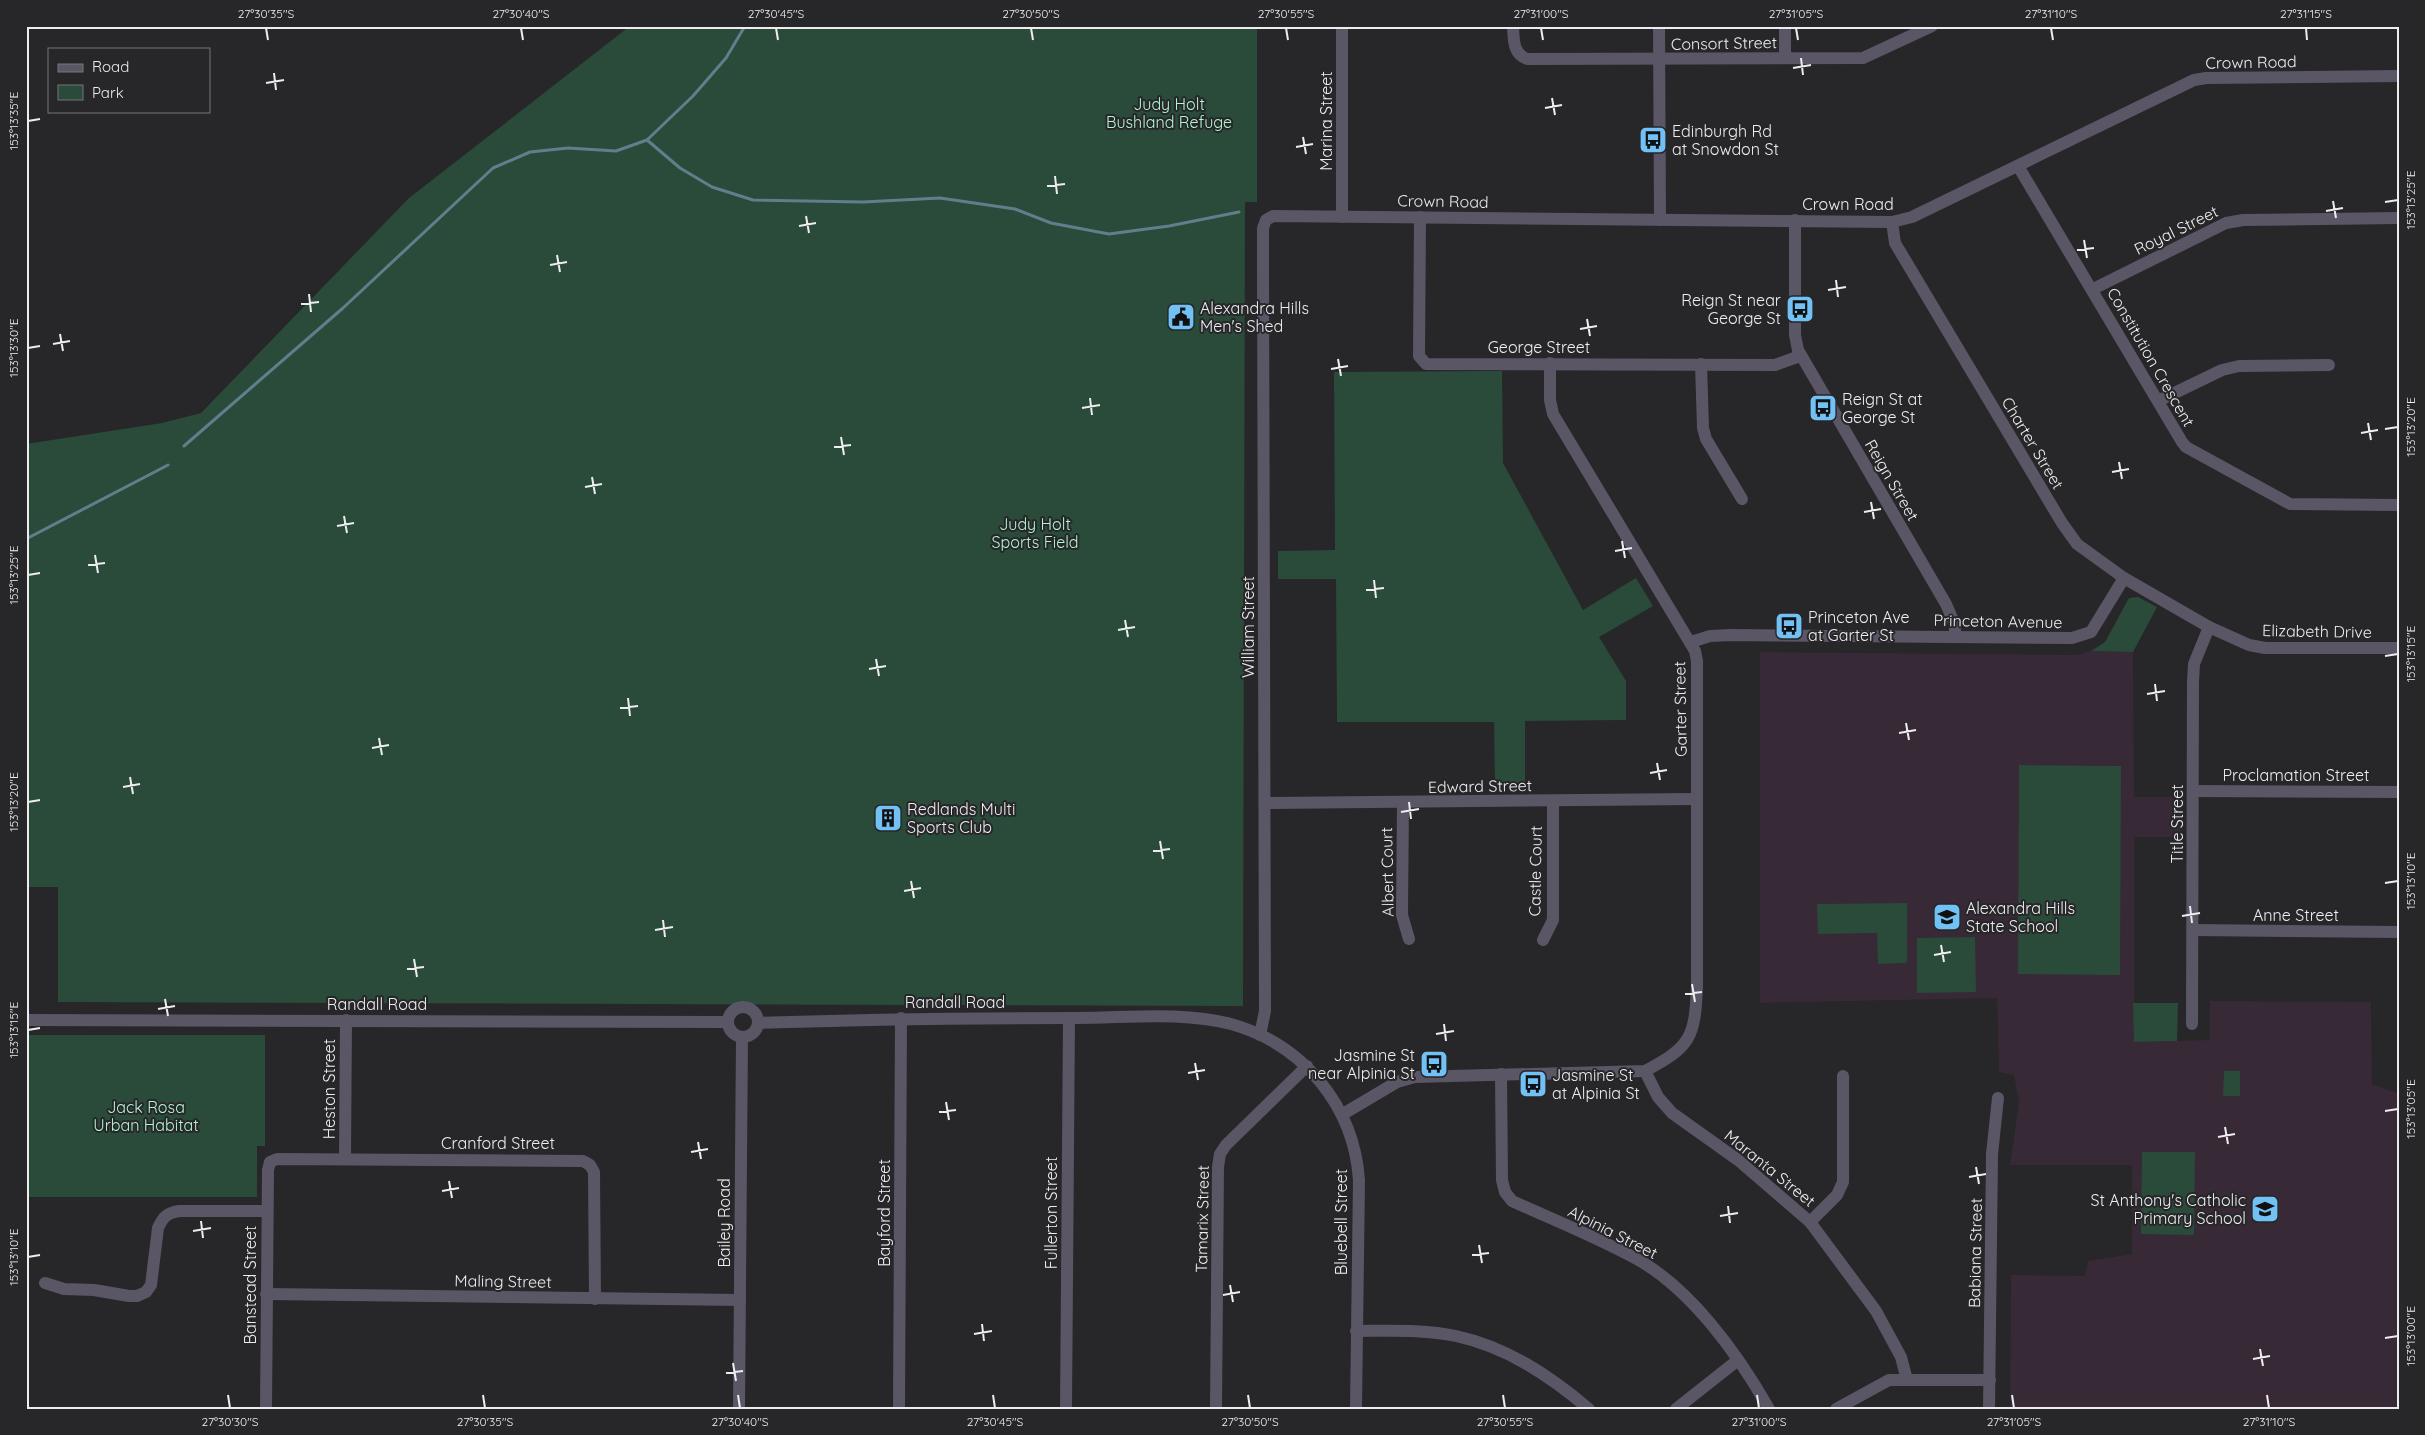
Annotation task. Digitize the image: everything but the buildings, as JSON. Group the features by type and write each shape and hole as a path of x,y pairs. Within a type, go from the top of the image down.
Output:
{"street":[{"name":"Marina Street","path":"1342,26 1342,217"},
{"name":"Consort Street","path":"1514,26 1517,53 1526,58 1659,60 1863,58 1932,26"},
{"path":"1658,26 1660,220"},
{"path":"1785,26 1785,58"},
{"name":"Crown Road","path":"1266,220 1273,216 1892,222 1912,216 2194,80 2206,78 2399,76"},
{"name":"Constitution Crescent","path":"2018,166 2186,447 2283,501 2300,504 2399,505"},
{"name":"George Street","path":"1420,217 1419,356 1426,364 1782,364 1800,356"},
{"name":"Royal Street","path":"2093,289 2226,223 2243,220 2399,218"},
{"name":"William Street","path":"1260,1036 1265,1010 1263,228 1266,220"},
{"name":"Reign Street","path":"1795,220 1795,335 1800,356 1946,604 1955,625 1955,637"},
{"name":"Charter Street","path":"1892,222 1895,243 2062,523 2077,544 2124,578 2209,627"},
{"name":"Garter Street","path":"1550,363 1550,400 1553,414 1691,642 1697,661 1697,986 1694,1025 1681,1048 1645,1071"},
{"path":"1701,364 1703,428 1706,439 1742,499"},
{"path":"2158,401 2222,370 2239,366 2329,365"},
{"name":"Princeton Avenue","path":"1691,642 1710,636 1731,635 2072,638 2091,632 2124,578"},
{"name":"Elizabeth Drive","path":"2209,627 2249,644 2266,648 2399,648"},
{"name":"Title Street","path":"2192,1024 2194,664 2209,627"},
{"name":"Proclamation Street","path":"2194,791 2399,792"},
{"name":"Edward Street","path":"1265,803 1696,799"},
{"name":"Castle Court","path":"1543,940 1553,920 1553,801"},
{"name":"Albert Court","path":"1403,803 1402,914 1410,939"},
{"name":"Anne Street","path":"2193,930 2399,932"},
{"path":"741,1007 754,1012 758,1023 754,1032 742,1037 731,1032 728,1022 732,1011 741,1007"},
{"name":"Randall Road","path":"758,1023 901,1018 1152,1018"},
{"name":"Bayford Street","path":"899,1409 901,1018"},
{"name":"Fullerton Street","path":"1066,1409 1069,1018"},
{"name":"Bluebell Street","path":"1152,1018 1203,1019 1231,1024 1260,1036 1307,1066 1329,1092 1343,1114 1356,1152 1359,1180 1356,1409"},
{"name":"Randall Road","path":"26,1020 728,1022"},
{"name":"Heston Street","path":"345,1158 346,1020"},
{"name":"Bailey Road","path":"739,1409 742,1037"},
{"name":"Tamarix Street","path":"1216,1409 1218,1167 1220,1154 1226,1145 1307,1066"},
{"path":"1343,1114 1406,1079 1424,1076 1645,1071"},
{"name":"Maranta Street","path":"1645,1071 1658,1098 1672,1113 1738,1160 1810,1222 1876,1311 1901,1357 1907,1380"},
{"name":"Alpinia Street","path":"1501,1074 1502,1180 1505,1192 1512,1201 1634,1257 1663,1277 1685,1297 1738,1360 1769,1409"},
{"path":"1810,1222 1837,1195 1843,1182 1843,1076"},
{"name":"Babiana Street","path":"1990,1409 1992,1154 1998,1098"},
{"name":"Cranford Street","path":"270,1162 277,1159 345,1158 583,1160 590,1165 594,1172 594,1299"},
{"name":"Banstead Street","path":"266,1409 266,1211 270,1162"},
{"path":"45,1283 64,1289 94,1290 137,1296 146,1292 151,1285 158,1228 162,1219 169,1213 179,1211 266,1211"},
{"name":"Maling Street","path":"266,1294 740,1300"},
{"path":"1356,1331 1421,1332 1455,1335 1488,1345 1523,1362 1555,1381 1589,1409"},
{"path":"1676,1409 1738,1360"},
{"path":"1836,1409 1878,1384 1889,1380 1990,1380"}],"shaded area":[{"path":"2091,651 2133,652 2134,797 2181,797 2181,837 2134,837 2134,1042 2210,1040 2210,1001 2371,1002 2372,1084 2399,1094 2399,1409 2010,1409 2011,1275 2085,1276 2088,1261 2132,1254 2132,1165 2010,1165 2019,1103 2014,1075 1999,1072 1997,998 1760,1003 1760,652 2077,655"}],"green space":[{"path":"630,26 1257,26 1257,202 1245,202 1243,1006 58,1002 58,887 26,887 26,444 162,423 201,413 409,198"},
{"path":"1502,371 1503,463 1583,610 1636,578 1653,606 1599,637 1626,681 1626,720 1525,721 1525,785 1495,785 1494,722 1337,722 1336,579 1278,579 1278,551 1335,550 1334,372"},
{"path":"2138,597 2157,607 2133,652 2091,651 2105,642 2129,598"},
{"path":"2019,765 2121,766 2120,975 2018,974"},
{"path":"1907,903 1907,961 1905,963 1878,964 1877,933 1818,934 1817,904"},
{"path":"1975,937 1976,992 1917,993 1917,938"},
{"path":"2133,1003 2178,1003 2177,1041 2134,1042"},
{"name":"Jack Rosa Urban Habitat","path":"26,1035 265,1035 265,1146 257,1146 257,1197 26,1197"},
{"path":"2224,1071 2240,1071 2240,1096 2223,1096"},
{"path":"2142,1152 2195,1152 2194,1235 2141,1234"}],"waterway":[{"path":"184,446 343,308 493,168 530,152 568,148 616,151 647,140 693,96 726,58 745,26"},
{"path":"647,140 680,168 712,187 753,200 863,202 940,198 1015,209 1051,223 1109,234 1169,226 1239,212"},
{"path":"26,539 168,465"}],"place":[{"name":"Edinburgh Rd at Snowdon St","path":"1653,140"},
{"name":"Reign St near George St","path":"1800,309"},
{"name":"Alexandra Hills Men's Shed","path":"1181,317"},
{"name":"Reign St at George St","path":"1823,408"},
{"name":"Princeton Ave at Garter St","path":"1789,626"},
{"name":"Redlands Multi Sports Club","path":"888,818"},
{"name":"Alexandra Hills State School","path":"1947,917"},
{"name":"Jasmine St near Alpinia St","path":"1434,1064"},
{"name":"Jasmine St at Alpinia St","path":"1533,1084"},
{"name":"St Anthony's Catholic Primary School","path":"2265,1209"}],"park label":[{"name":"Judy Holt Bushland Refuge","path":"1169,113"},
{"name":"Judy Holt Sports Field","path":"1035,533"}]}
